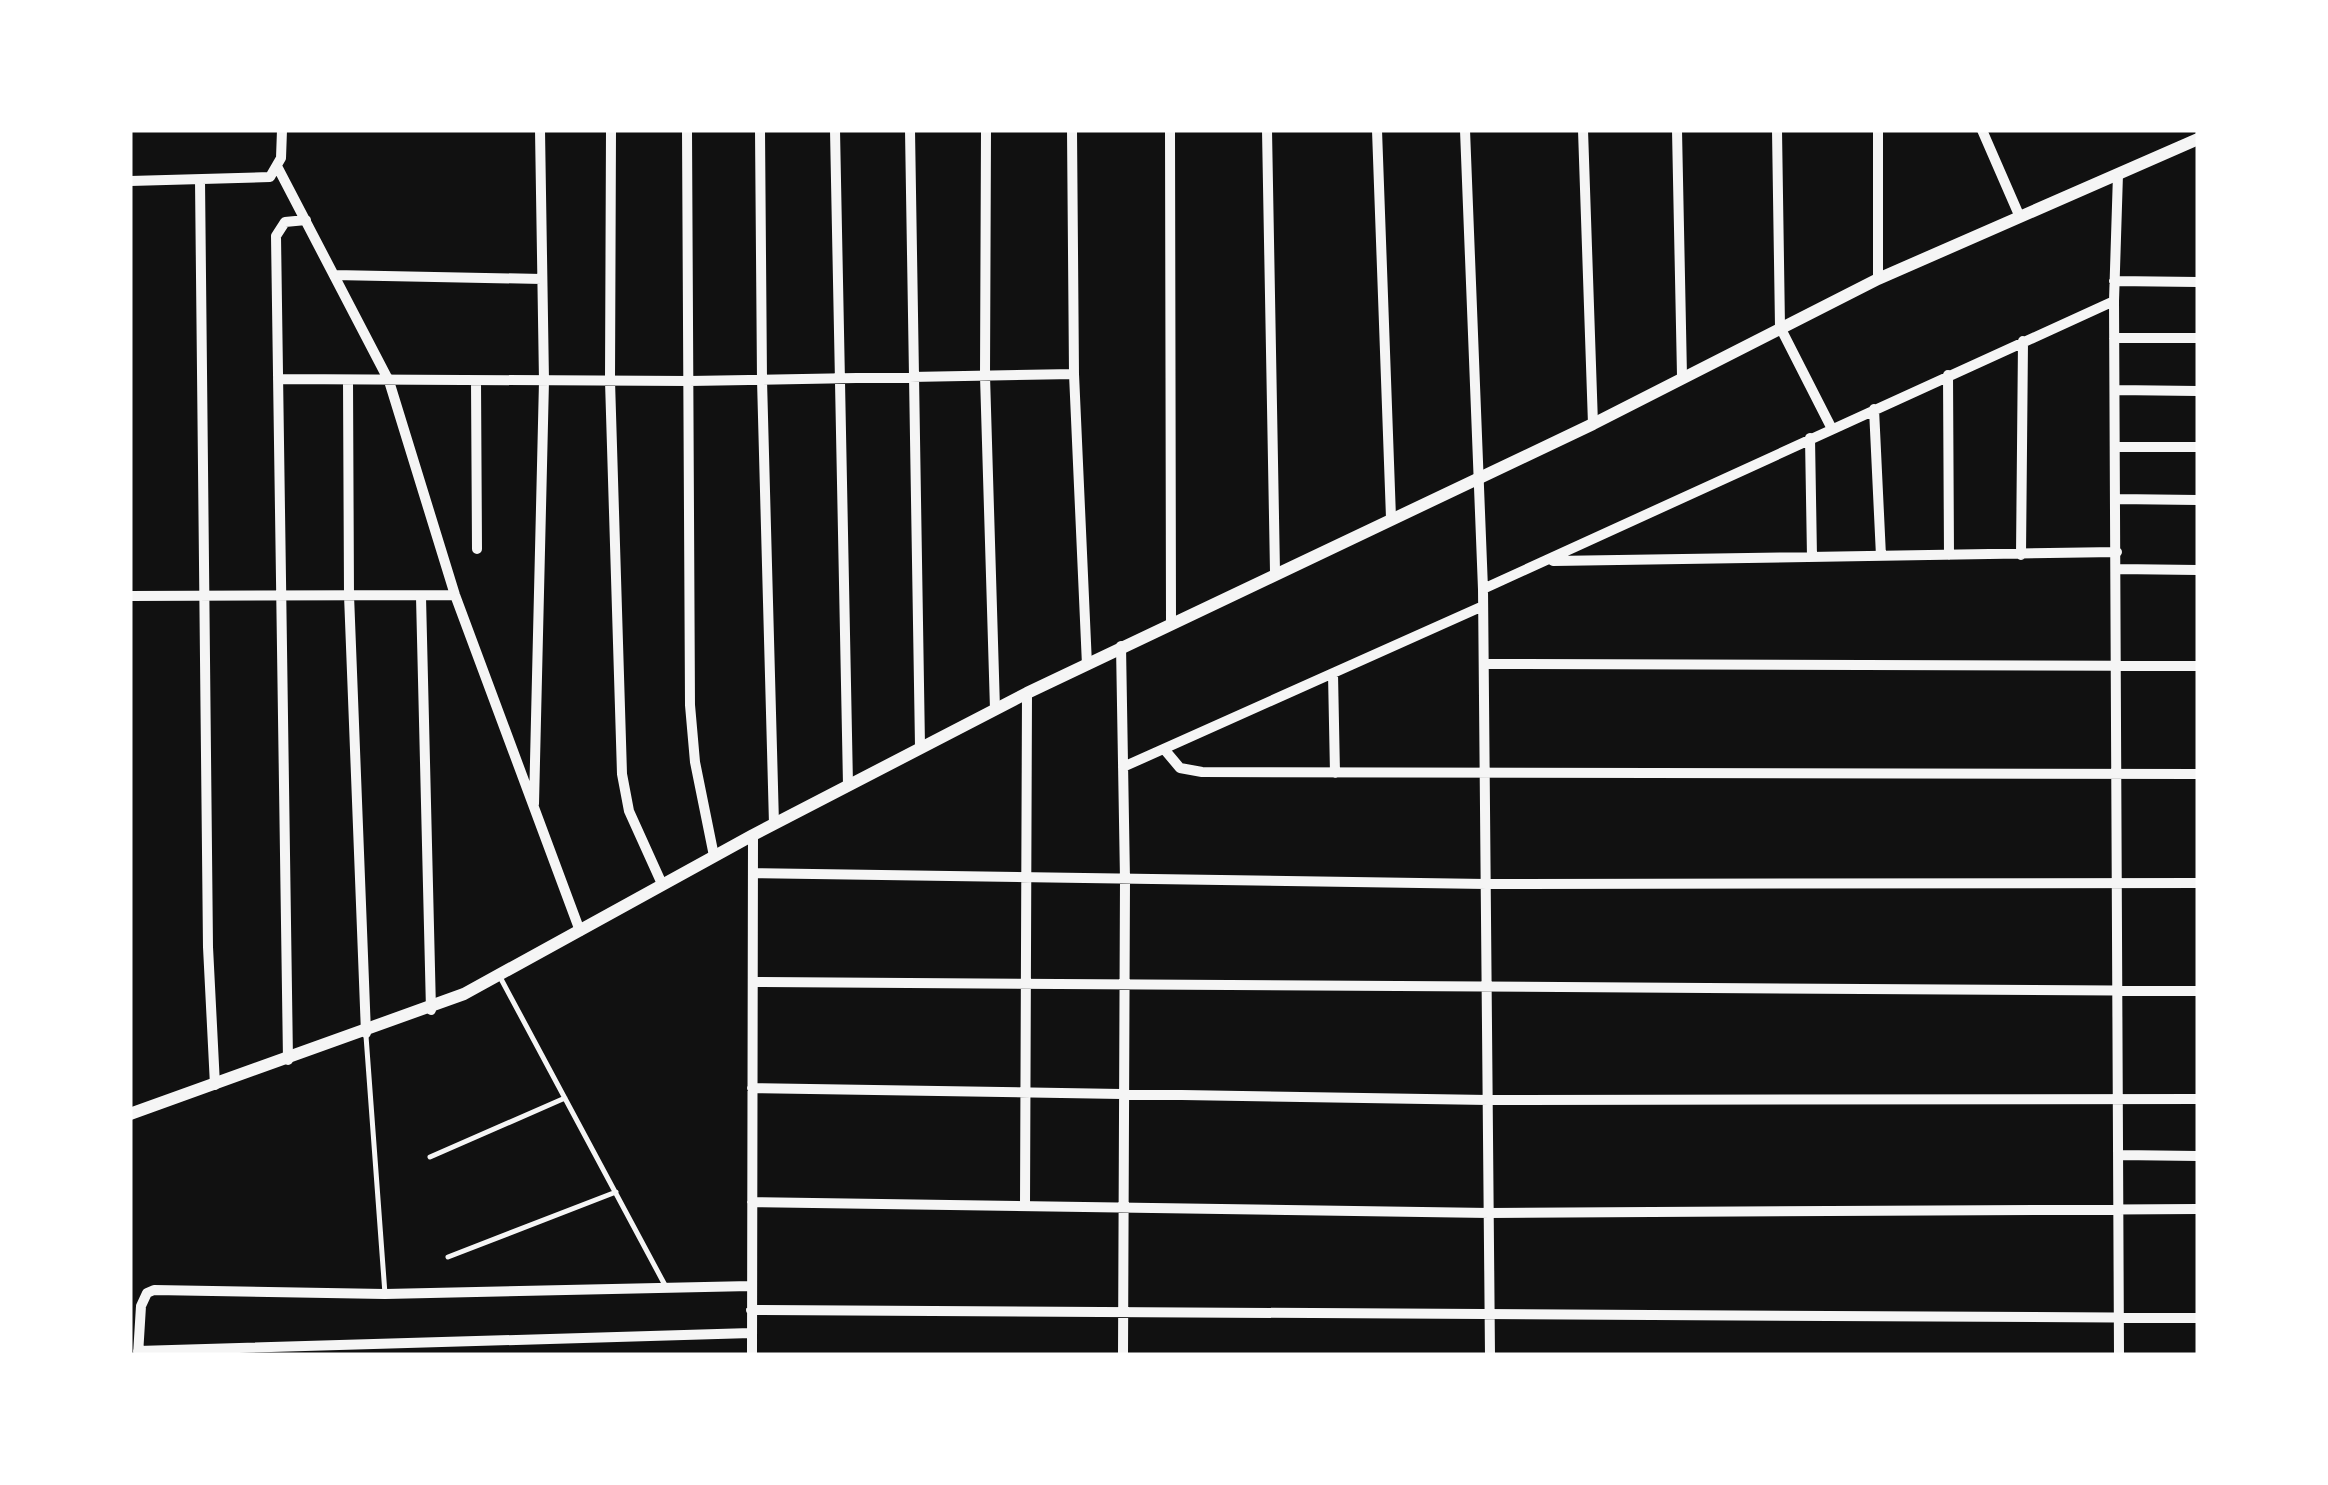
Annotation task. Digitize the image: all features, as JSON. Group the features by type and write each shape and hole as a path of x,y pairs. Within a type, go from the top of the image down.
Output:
{"street":[{"path":"282,130 278,168 389,381 455,595 580,932"},
{"path":"534,816 544,381 540,130"},
{"path":"612,130 610,381 622,774 628,811 662,884"},
{"path":"687,130 690,705 697,778 714,856"},
{"path":"760,130 762,380 774,824"},
{"path":"836,130 848,784"},
{"path":"910,130 920,746"},
{"path":"986,130 984,376 995,709"},
{"path":"1072,130 1074,374 1087,664"},
{"path":"1170,130 1171,622"},
{"path":"1267,130 1275,572"},
{"path":"1377,130 1391,518"},
{"path":"1465,130 1484,588 1490,1355"},
{"path":"1584,130 1594,424"},
{"path":"1677,130 1682,376"},
{"path":"1777,130 1780,327 1832,429"},
{"path":"1878,130 1878,280"},
{"path":"1982,130 2019,215"},
{"path":"130,1114 431,1010 500,977 662,884 1027,692 1594,424 1682,376 1878,280 2198,139"},
{"path":"130,181 258,179 278,168"},
{"path":"2118,174 2114,338 2119,1355"},
{"path":"200,180 208,947 215,1085"},
{"path":"288,1060 276,236 285,222 306,220"},
{"path":"334,276 542,279"},
{"path":"2114,281 2198,282"},
{"path":"1484,588 2114,301"},
{"path":"2114,338 2198,338"},
{"path":"2021,555 2023,341"},
{"path":"278,379 688,381 1074,374"},
{"path":"1948,375 1949,555"},
{"path":"348,380 349,595 366,1033"},
{"path":"476,381 478,549"},
{"path":"2115,390 2198,391"},
{"path":"1874,409 1882,556"},
{"path":"1810,438 1812,557"},
{"path":"2116,447 2198,447"},
{"path":"2116,499 2198,500"},
{"path":"1546,561 2117,552"},
{"path":"2117,569 2198,570"},
{"path":"130,596 455,595"},
{"path":"421,597 431,1010"},
{"path":"1123,768 1484,606"},
{"path":"1121,646 1126,879 1123,1355"},
{"path":"1484,664 2198,666"},
{"path":"1333,674 1334,773"},
{"path":"1025,1206 1027,692"},
{"path":"1164,749 1173,763 1188,771 1485,775 2198,774"},
{"path":"752,1355 753,835"},
{"path":"753,873 1486,884 2198,883"},
{"path":"752,982 1487,990 2198,991"},
{"path":"752,1088 1488,1100 2198,1099"},
{"path":"2119,1155 2198,1156"},
{"path":"752,1202 1489,1213 2198,1209"},
{"path":"751,1333 138,1353 142,1306 147,1293 154,1290 385,1294 752,1286"},
{"path":"751,1310 2198,1318"}],"lane":[{"path":"500,977 668,1289"},
{"path":"366,1033 385,1294"},
{"path":"430,1157 566,1098"},
{"path":"448,1257 616,1192"}]}
